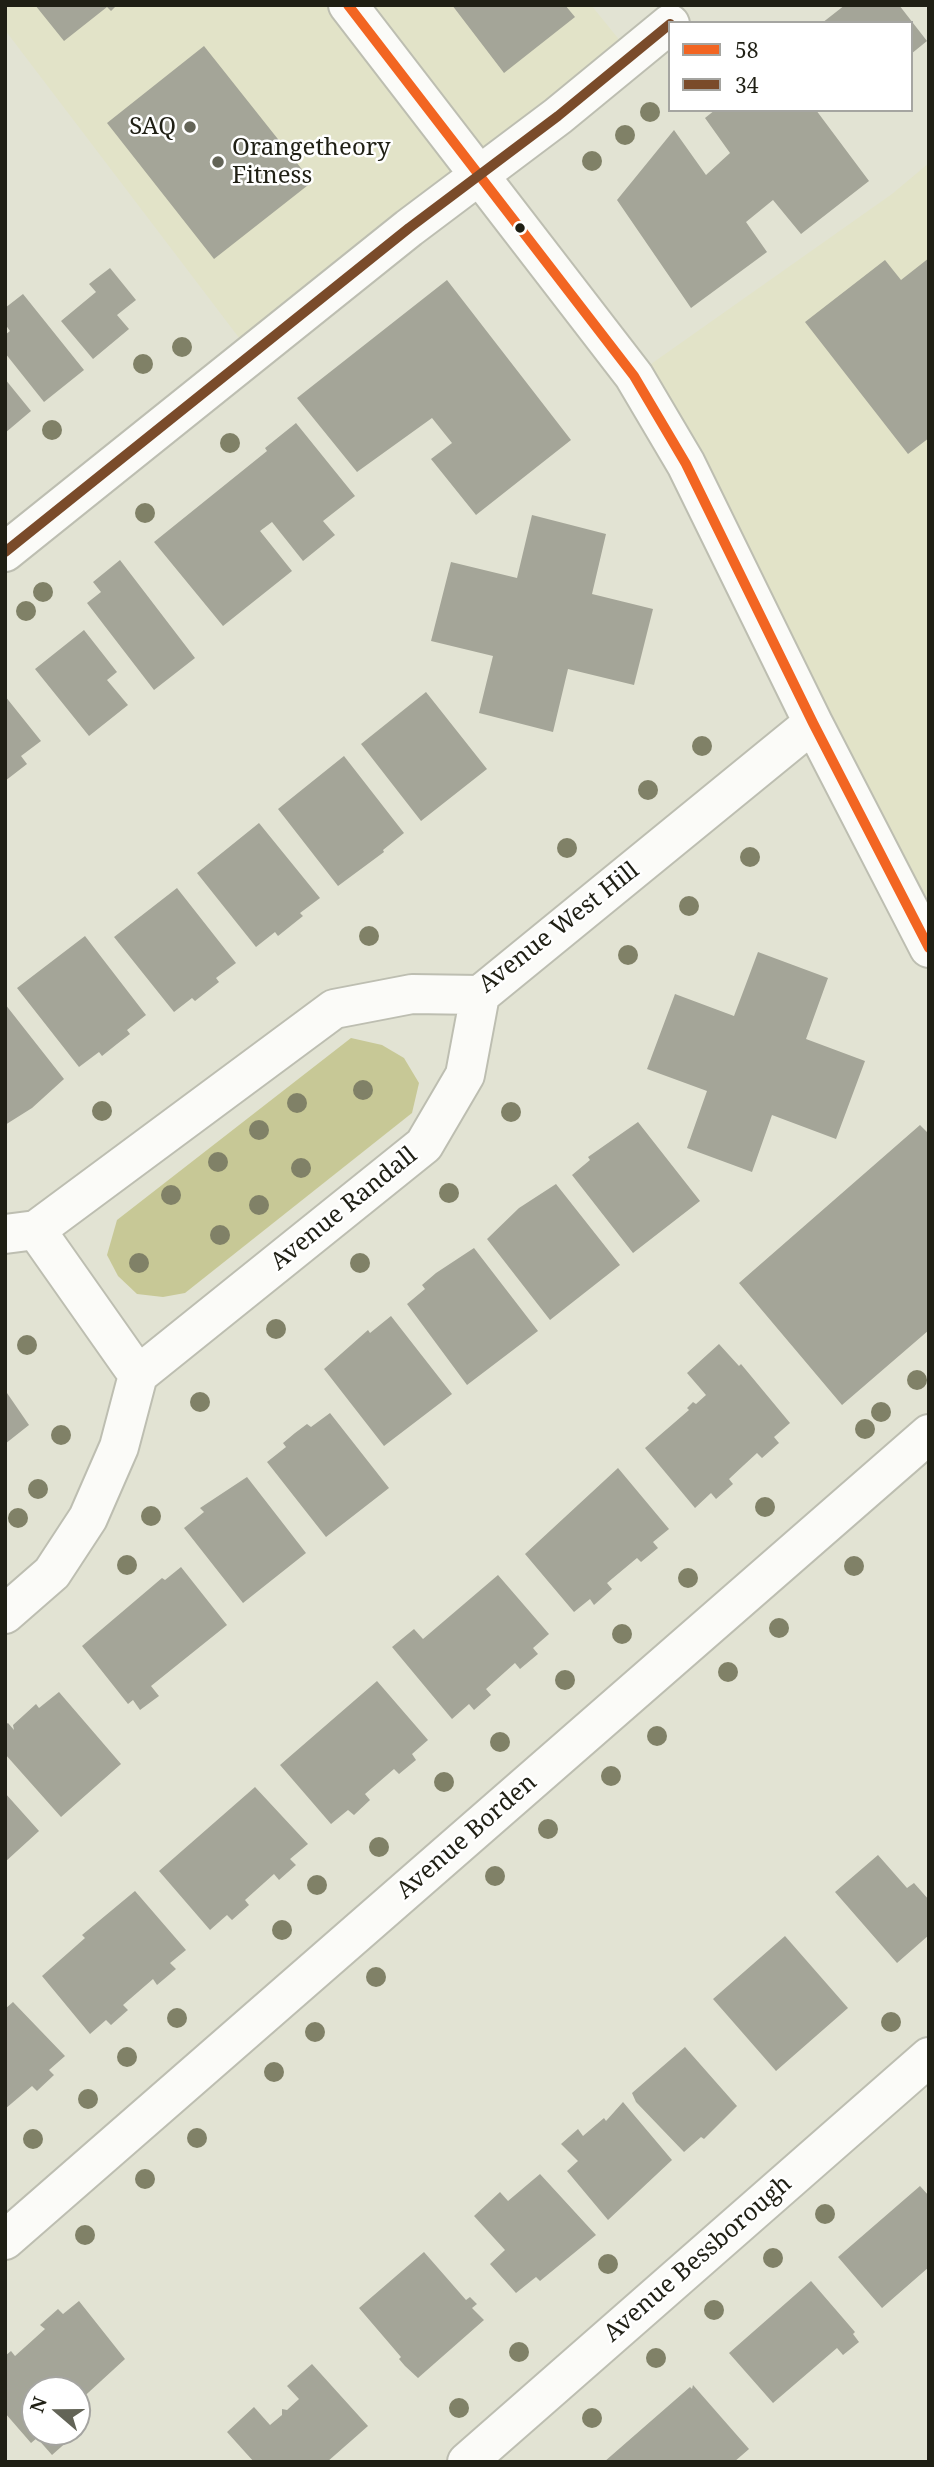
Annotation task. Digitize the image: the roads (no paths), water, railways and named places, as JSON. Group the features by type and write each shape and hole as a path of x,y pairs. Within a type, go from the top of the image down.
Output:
{"street":[{"path":"348,5 634,376 685,464 813,723 929,948"},
{"path":"674,21 693,5"},
{"path":"5,552 668,26"},
{"name":"Avenue West Hill","path":"138,1375 86,1302 21,1232 334,1009 412,994 480,995 813,723"},
{"name":"Avenue Randall","path":"138,1375 424,1145 465,1075 480,995"},
{"path":"5,1614 52,1573 88,1518 119,1447 138,1375"},
{"name":"Avenue Borden","path":"5,2240 929,1434"},
{"name":"Avenue Bessborough","path":"467,2462 929,2057"}],"place":[{"name":"SAQ","path":"190,127"},
{"name":"Orangetheory Fitness","path":"218,162"}]}
